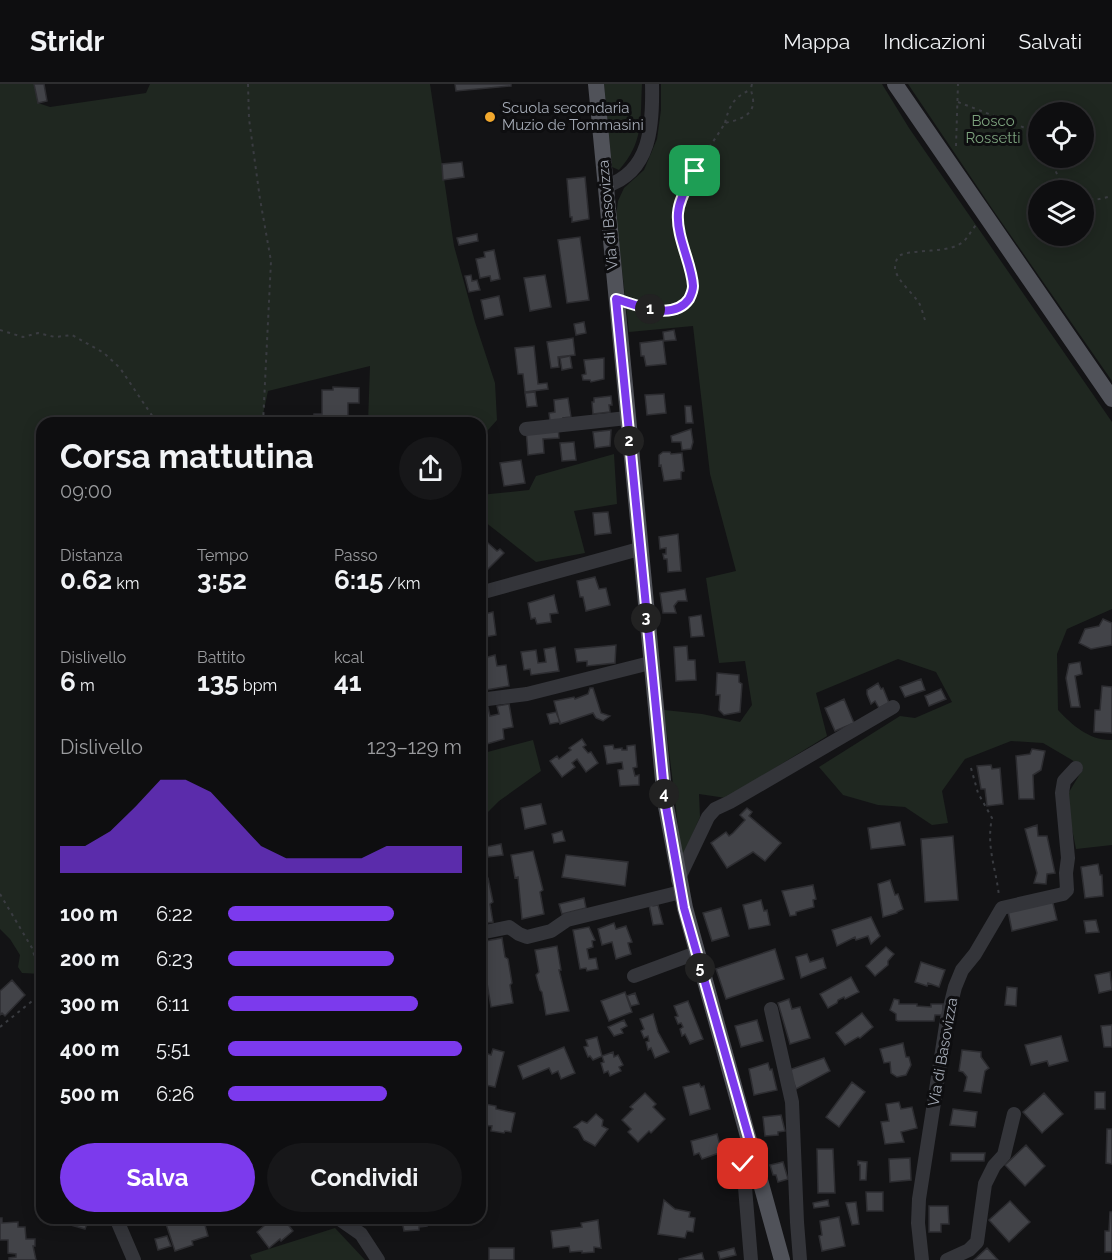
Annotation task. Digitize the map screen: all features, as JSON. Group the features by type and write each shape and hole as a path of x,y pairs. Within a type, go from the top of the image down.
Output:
{"main road":[{"name":"Via di Basovizza","path":"596,84 665,801 680,886 696,953 782,1260"},
{"path":"896,84 985,217 1112,399"}],"street":[{"path":"606,186 623,179 631,172 645,151 651,116 652,84"},
{"path":"526,429 627,418"},
{"path":"486,591 639,549"},
{"path":"486,699 527,694 650,663"},
{"path":"486,932 509,927 526,937 551,931 567,920 680,886 708,817 715,809 893,707"},
{"path":"1002,908 1063,894 1066,890 1068,858 1062,793 1064,782 1076,768"},
{"name":"Via di Basovizza","path":"922,1260 918,1223 919,1198 947,1019 962,970 975,954 1002,908"},
{"path":"634,976 696,953"},
{"path":"771,1010 792,1101 800,1260"},
{"path":"947,1260 969,1250 977,1242 985,1184 994,1166 1004,1155 1014,1114"},
{"path":"751,1260 743,1164 753,1152"},
{"path":"119,1224 134,1260"},
{"path":"347,1224 361,1234 378,1260"}],"path":[{"path":"248,84 249,119 271,261 263,417"},
{"path":"725,123 744,118 750,111 754,101 750,90 752,84"},
{"path":"956,150 958,84"},
{"path":"616,299 667,311 679,308 686,303 693,285 680,233 678,214 685,190 725,123 728,110 733,102 740,94 750,90"},
{"path":"958,102 1028,129"},
{"path":"1094,200 1112,196"},
{"path":"925,320 920,305 899,277 895,262 900,256 909,253 943,250 958,246 985,217"},
{"path":"0,330 23,337 38,333 55,337 72,335 104,353 120,368 153,417"},
{"path":"971,768 978,793 992,818 989,834 990,854 1002,908"},
{"path":"0,894 32,948 36,961"},
{"path":"0,1027 36,998"}],"green space":[{"path":"0,84 34,84 38,103 50,107 146,93 150,84 430,84 454,246 495,383 497,420 486,432 486,417 368,417 370,366 268,391 262,417 36,417 36,974 22,973 18,967 20,955 10,939 0,929"},
{"path":"604,84 642,84 637,140 619,170 612,167"},
{"path":"661,84 882,84 909,128 1112,422 1112,609 1067,629 1057,654 1058,710 1089,735 1112,740 1112,845 1076,849 1069,814 1069,792 1083,769 1043,743 1011,741 965,759 942,791 948,823 932,825 905,807 878,805 843,795 819,767 900,716 915,718 952,702 936,672 898,659 816,693 827,736 726,798 699,794 700,817 682,858 664,710 702,714 740,722 752,705 745,661 719,663 706,578 736,571 710,474 693,326 629,332 616,216 618,201 624,188 644,170 657,139 661,110"},
{"name":"Bosco Rossetti","path":"908,84 1112,84 1112,381 993,210"},
{"path":"614,454 617,504 574,511 585,553 536,562 486,523 486,494 529,490 536,476"},
{"path":"533,740 541,771 499,801 486,814 486,752"},
{"path":"335,1228 365,1260 252,1260 250,1255"}],"building":[{"path":"34,84 44,84 47,101 38,103"},
{"path":"455,84 511,84 511,86 456,91"},
{"path":"462,162 464,177 443,180 442,164"},
{"path":"585,177 589,219 572,222 567,179"},
{"path":"477,234 478,241 459,245 457,238"},
{"path":"580,237 589,300 567,303 558,240"},
{"path":"494,250 500,279 491,281 490,276 480,278 476,259 485,257 484,252"},
{"path":"471,275 472,281 477,280 480,290 469,292 465,276"},
{"path":"545,275 551,307 530,311 524,278"},
{"path":"499,296 503,315 485,319 481,300"},
{"path":"584,322 586,333 576,335 574,324"},
{"path":"674,330 676,340 664,341 663,332"},
{"path":"573,338 575,355 558,357 559,367 551,368 547,342"},
{"path":"663,340 666,364 646,366 644,356 641,356 640,343"},
{"path":"534,346 538,384 547,383 548,389 525,392 523,374 518,374 515,348"},
{"path":"570,356 572,368 562,370 560,358"},
{"path":"604,358 604,379 591,382 583,380 582,375 586,374 584,360"},
{"path":"333,387 359,388 359,403 348,403 348,417 314,417 314,414 322,414 322,390 333,390"},
{"path":"535,392 537,406 527,407 525,393"},
{"path":"664,394 666,413 647,415 645,395"},
{"path":"611,396 610,412 593,414 594,398"},
{"path":"568,398 571,417 563,418 564,421 550,421 549,413 555,412 554,400"},
{"path":"685,406 691,406 693,423 686,423"},
{"path":"558,427 559,438 543,439 544,453 528,455 526,429"},
{"path":"691,429 693,442 691,449 682,450 681,442 672,442 671,436"},
{"path":"611,430 610,446 595,448 593,432"},
{"path":"574,442 576,460 562,461 560,443"},
{"path":"663,452 682,453 684,471 681,472 681,479 664,481 661,465 659,466 659,455"},
{"path":"521,460 525,483 504,486 500,463"},
{"path":"608,512 611,533 595,535 593,513"},
{"path":"678,534 681,571 668,572 667,559 664,559 663,554 666,554 666,548 660,549 659,537"},
{"path":"488,543 497,551 500,549 504,553 486,571 486,545"},
{"path":"595,577 599,589 606,588 610,605 586,611 577,581"},
{"path":"685,589 687,601 678,601 674,606 676,613 663,613 660,593"},
{"path":"554,595 558,613 550,614 551,622 537,624 535,618 531,619 528,603"},
{"path":"493,612 496,635 486,637 486,614"},
{"path":"701,615 704,636 691,637 689,617"},
{"path":"1103,619 1112,623 1112,645 1091,649 1079,643 1085,629 1099,626"},
{"path":"616,645 615,663 587,666 587,661 577,662 575,649"},
{"path":"687,646 688,660 695,660 696,680 676,681 674,647"},
{"path":"555,647 559,671 531,675 530,669 524,670 521,652 536,650 538,663 546,662 544,649"},
{"path":"495,655 497,666 506,665 509,686 486,690 486,657"},
{"path":"1080,662 1082,674 1075,676 1080,707 1071,707 1066,678 1069,664"},
{"path":"717,673 739,675 739,682 742,684 740,712 724,715 719,710 720,695 716,695"},
{"path":"921,679 925,690 905,697 900,687"},
{"path":"878,683 881,689 883,688 889,703 879,708 875,701 871,704 867,694 867,690"},
{"path":"1102,686 1112,687 1112,733 1094,732 1095,710 1100,710"},
{"path":"590,688 593,688 601,713 610,716 603,721 596,718 593,713 560,724 554,701 574,697 575,699 588,694"},
{"path":"941,689 946,699 929,706 925,696"},
{"path":"844,699 854,723 835,731 825,708"},
{"path":"509,704 513,727 503,729 504,739 486,744 486,708 488,707 490,716 499,714 497,706"},
{"path":"556,712 560,722 550,724 547,714"},
{"path":"582,739 586,745 583,747 588,753 591,752 598,763 586,772 577,759 572,763 575,767 562,777 550,761 557,756 559,759"},
{"path":"613,745 614,749 627,750 627,746 635,745 637,767 633,768 635,776 639,775 639,785 620,786 618,770 623,769 622,762 607,764 604,746"},
{"path":"1032,749 1045,751 1041,770 1033,775 1034,799 1019,799 1016,756 1030,754"},
{"path":"991,765 992,769 1000,768 1003,804 987,806 985,789 981,789 977,766"},
{"path":"541,804 546,824 525,829 521,808"},
{"path":"747,808 752,812 749,816 781,843 765,861 753,852 727,868 711,843 726,832 729,836 733,833 745,820 740,815"},
{"path":"900,822 905,845 871,849 868,828"},
{"path":"1037,825 1038,836 1047,836 1055,873 1047,874 1046,884 1034,883 1037,873 1025,829"},
{"path":"562,831 565,841 554,843 552,834"},
{"path":"953,836 958,900 925,902 921,839"},
{"path":"501,844 503,855 488,857 486,847"},
{"path":"533,851 543,890 540,892 544,914 522,919 518,877 515,878 511,855"},
{"path":"566,855 628,862 625,886 562,877"},
{"path":"1098,864 1100,875 1102,875 1103,896 1085,898 1081,867"},
{"path":"486,876 493,902 490,904 493,922 486,923"},
{"path":"890,880 903,909 883,917 878,884"},
{"path":"813,885 816,899 813,900 814,907 790,916 782,891"},
{"path":"584,898 586,908 562,914 559,904"},
{"path":"1052,899 1057,920 1012,931 1008,911"},
{"path":"761,900 764,911 767,910 770,925 749,929 743,905"},
{"path":"649,905 653,906 658,905 663,924 653,925"},
{"path":"721,908 729,936 712,941 703,913"},
{"path":"871,917 880,936 871,944 868,936 856,940 855,937 837,946 832,930"},
{"path":"1096,920 1099,932 1086,933 1084,921"},
{"path":"614,923 616,929 626,926 632,942 628,943 631,954 616,959 612,942 602,945 598,929"},
{"path":"589,927 595,940 592,941 593,947 587,949 589,959 596,958 598,969 587,971 586,968 580,969 573,930"},
{"path":"502,938 505,957 508,959 513,1003 491,1007 486,977 486,941"},
{"path":"557,946 561,970 559,970 569,1011 546,1015 536,975 539,972 535,950"},
{"path":"886,947 894,954 888,961 888,965 875,976 866,966"},
{"path":"775,949 784,979 726,999 716,969"},
{"path":"807,954 810,962 823,958 826,968 801,978 796,957"},
{"path":"921,962 945,970 939,987 915,982"},
{"path":"1110,972 1112,990 1099,993 1095,975"},
{"path":"851,977 859,992 838,1000 828,1008 820,994"},
{"path":"12,980 25,995 5,1016 2,1013 0,1015 0,991"},
{"path":"1007,987 1017,988 1016,1006 1005,1005"},
{"path":"625,992 632,1012 609,1021 601,1001"},
{"path":"635,993 639,1004 631,1006 627,996"},
{"path":"789,999 792,1009 800,1007 810,1038 790,1044 778,1003"},
{"path":"894,999 899,1000 899,1004 917,1004 917,1006 931,1007 931,1004 943,1004 943,1015 935,1015 934,1021 898,1021 896,1014 890,1010"},
{"path":"688,1001 703,1039 690,1044 685,1034 682,1036 680,1029 683,1027 681,1023 678,1024 675,1017 678,1016 674,1006"},
{"path":"862,1013 873,1027 860,1038 845,1045 836,1033"},
{"path":"653,1014 658,1032 669,1052 655,1058 651,1048 648,1050 646,1042 649,1041 648,1036 644,1038 641,1031 644,1029 640,1019"},
{"path":"624,1020 627,1026 621,1029 623,1033 614,1036 608,1027"},
{"path":"757,1020 763,1041 741,1047 735,1026"},
{"path":"1112,1025 1112,1047 1104,1047 1101,1026"},
{"path":"1061,1036 1068,1061 1049,1066 1047,1061 1031,1065 1025,1045"},
{"path":"597,1037 602,1056 593,1060 590,1056 588,1057 584,1047 588,1046 586,1040"},
{"path":"903,1043 906,1057 909,1057 911,1065 906,1075 897,1077 891,1073 890,1062 884,1063 880,1049"},
{"path":"564,1047 575,1073 561,1079 558,1071 552,1074 549,1068 523,1079 518,1066"},
{"path":"493,1049 504,1052 495,1087 486,1085 486,1053 491,1055"},
{"path":"962,1050 981,1052 981,1057 989,1068 985,1071 981,1093 964,1091 967,1077 959,1071"},
{"path":"613,1052 614,1057 618,1055 623,1065 619,1067 621,1071 610,1076 608,1071 604,1073 601,1063 604,1062 602,1056"},
{"path":"824,1058 830,1071 796,1089 789,1070"},
{"path":"768,1063 770,1070 772,1069 777,1090 754,1095 749,1069"},
{"path":"852,1082 865,1092 839,1127 826,1117"},
{"path":"699,1083 701,1087 704,1086 710,1109 690,1115 683,1087"},
{"path":"1095,1092 1105,1092 1105,1109 1095,1109"},
{"path":"645,1093 656,1104 653,1107 665,1119 638,1142 628,1132 631,1129 622,1120 633,1109 630,1107"},
{"path":"1044,1093 1063,1114 1042,1133 1023,1112"},
{"path":"899,1102 901,1109 912,1107 917,1128 901,1132 904,1142 885,1144 881,1122 889,1121 886,1104"},
{"path":"486,1104 515,1113 511,1132 491,1131 492,1126 486,1126"},
{"path":"953,1109 977,1112 975,1127 950,1125"},
{"path":"596,1114 603,1120 602,1126 608,1129 595,1146 584,1140 578,1129 574,1127 582,1121 587,1123"},
{"path":"781,1115 785,1131 778,1132 778,1135 765,1136 763,1117"},
{"path":"1107,1129 1112,1129 1112,1164 1106,1163"},
{"path":"717,1134 722,1152 702,1159 699,1153 694,1155 691,1141"},
{"path":"1026,1145 1045,1166 1025,1186 1005,1165"},
{"path":"817,1149 833,1149 835,1193 818,1193"},
{"path":"951,1153 985,1153 984,1161 951,1161"},
{"path":"910,1158 911,1180 890,1182 889,1159"},
{"path":"858,1161 867,1162 866,1180 860,1180"},
{"path":"783,1162 788,1179 778,1182 770,1165"},
{"path":"866,1192 883,1192 883,1211 867,1211"},
{"path":"664,1200 675,1209 690,1212 689,1217 695,1218 693,1232 687,1231 685,1238 658,1234"},
{"path":"828,1200 829,1206 814,1208 813,1203"},
{"path":"1010,1201 1030,1222 1009,1242 989,1220"},
{"path":"856,1202 859,1224 852,1225 846,1203"},
{"path":"929,1206 948,1206 949,1224 941,1224 941,1232 929,1232"},
{"path":"1110,1212 1112,1212 1112,1252 1105,1252 1105,1231 1109,1231"},
{"path":"839,1217 845,1246 822,1251 819,1236 822,1235 820,1221"},
{"path":"0,1218 2,1218 2,1223 18,1222 18,1227 25,1227 26,1239 35,1239 35,1246 33,1246 36,1260 9,1260 9,1258 16,1257 16,1254 8,1253 8,1240 0,1240"},
{"path":"598,1220 601,1248 594,1247 594,1252 582,1253 582,1251 570,1252 569,1246 553,1248 551,1231 582,1227 581,1223"},
{"path":"67,1224 87,1224 85,1229"},
{"path":"166,1224 205,1224 208,1236 192,1241 193,1245 175,1251"},
{"path":"266,1224 288,1224 293,1231 269,1248 257,1232"},
{"path":"403,1224 427,1224 427,1226 419,1227 419,1230 404,1231"},
{"path":"167,1236 171,1246 158,1250 155,1239"},
{"path":"489,1248 514,1248 514,1260 489,1260"},
{"path":"734,1248 736,1255 720,1259 718,1252"},
{"path":"987,1248 998,1260 974,1260"},
{"path":"702,1253 704,1260 679,1260 679,1259"}],"place":[{"name":"Scuola secondaria Muzio de Tommasini","path":"490,117"}],"route":[{"path":"695,171 680,202 678,214 684,254 693,285 691,295 679,308 667,311 616,299 665,801 684,908 753,1152 743,1164"}]}
